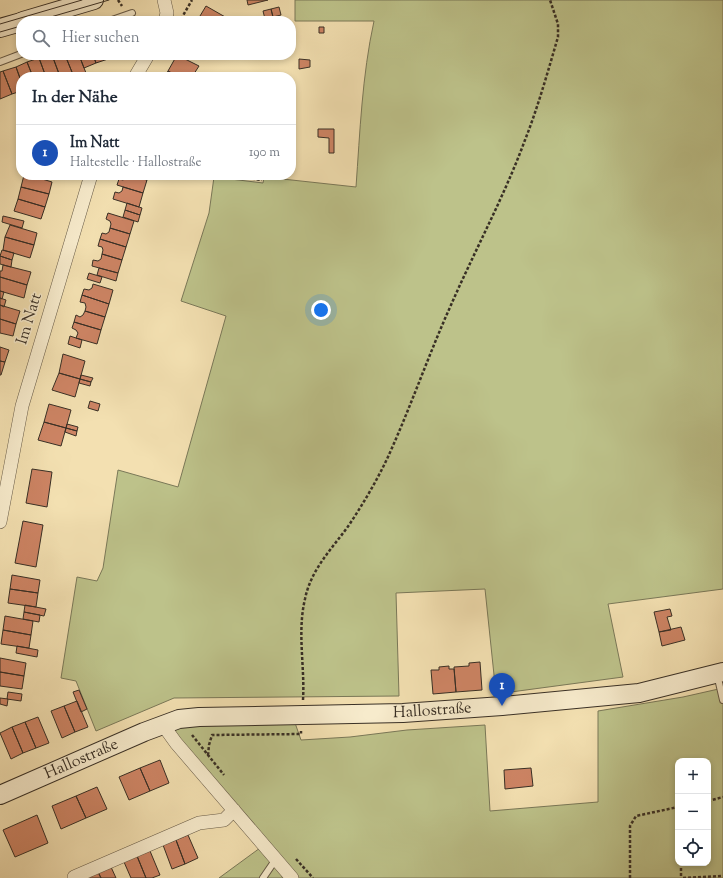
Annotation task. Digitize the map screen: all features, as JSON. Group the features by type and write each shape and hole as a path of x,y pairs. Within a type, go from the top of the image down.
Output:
{"main road":[{"path":"39,16 94,0"},
{"path":"0,28 16,23"},
{"name":"Hallostraße","path":"0,795 162,724 179,719 199,717 410,713 502,706 639,693 720,673"}],"street":[{"path":"164,0 166,16"},
{"path":"138,72 145,60"},
{"name":"Im Natt","path":"0,522 1,508 22,406 90,180"},
{"path":"162,724 176,743 292,878"},
{"path":"74,877 199,823 224,820 234,810"}],"lane":[{"path":"123,16 132,13"},
{"path":"0,62 16,56"},
{"path":"720,673 723,700"},
{"path":"263,878 276,859"}],"path":[{"path":"183,16 192,0"},
{"path":"208,756 212,735 301,734 304,690 301,626 305,599 312,577 371,489 387,459 444,320 506,186 525,140 558,37 558,24 550,0"},
{"path":"711,799 723,797"},
{"path":"630,878 630,826 636,816 675,808"},
{"path":"681,866 682,878 723,876"}],"green space":[{"path":"295,0 723,0 723,589 608,604 623,677 496,694 485,589 396,593 399,696 174,698 96,731 76,681 61,678 77,577 97,581 103,568 118,470 178,487 226,316 181,301 209,213 214,180 238,180 263,183 264,180 292,180 356,187 364,83 374,21 296,21"},
{"path":"723,688 723,878 298,878 167,727 294,720 301,740 350,737 407,730 485,725 490,811 598,802 598,711 683,697"},
{"path":"260,848 272,860 283,878 219,878"}],"building":[{"path":"247,0 268,0 248,5"},
{"path":"206,6 224,16 200,16"},
{"path":"279,7 281,15 273,16 271,9"},
{"path":"271,9 273,16 264,16 263,11"},
{"path":"319,27 324,27 324,33 319,33"},
{"path":"299,59 310,60 310,67 299,69"},
{"path":"40,60 54,60 58,72 44,72"},
{"path":"40,60 44,72 31,72 27,62"},
{"path":"54,60 67,60 72,72 58,72"},
{"path":"67,60 81,60 86,72 72,72"},
{"path":"81,60 95,60 96,63 84,68"},
{"path":"95,60 105,60 96,63"},
{"path":"174,60 187,60 199,66 195,72 168,71"},
{"path":"27,62 31,72 18,72 16,67"},
{"path":"16,67 18,72 16,72 16,93 12,94 3,71"},
{"path":"3,71 12,94 0,99 0,72"},
{"path":"318,129 334,129 334,153 329,153 329,138 318,137"},
{"path":"23,180 45,180 52,182 49,194 21,187"},
{"path":"119,180 147,180 143,193 117,185"},
{"path":"21,187 49,194 45,207 18,199"},
{"path":"123,187 143,193 139,207 113,199 115,192 119,193 122,191"},
{"path":"18,199 45,207 41,219 14,211"},
{"path":"127,203 142,208 140,215 125,210"},
{"path":"125,210 140,215 138,222 123,217"},
{"path":"108,213 134,221 130,234 110,228 110,221 106,219"},
{"path":"3,216 24,221 22,228 2,222"},
{"path":"10,225 37,233 34,245 5,237"},
{"path":"110,228 130,234 126,247 100,239 102,233 106,234 109,232"},
{"path":"5,237 34,245 30,258 3,250"},
{"path":"100,239 126,247 122,260 102,254 102,247 98,246"},
{"path":"2,250 14,253 12,260 0,256"},
{"path":"102,254 122,260 118,273 92,266 93,260 98,261 101,259"},
{"path":"0,256 12,260 11,267 0,264"},
{"path":"3,265 31,272 27,285 0,277 0,271 2,271"},
{"path":"99,268 118,273 116,281 97,275"},
{"path":"89,273 102,277 100,283 87,279"},
{"path":"0,277 27,285 24,298 0,291"},
{"path":"93,284 113,290 109,304 82,295 84,289 89,290 92,288"},
{"path":"0,291 4,292 2,299 0,298"},
{"path":"82,295 109,304 105,317 85,311 85,303 80,302"},
{"path":"0,298 6,300 4,307 0,305"},
{"path":"0,305 20,311 16,324 0,319"},
{"path":"85,311 105,317 101,330 74,322 76,315 80,317"},
{"path":"0,319 16,324 13,336 0,333"},
{"path":"74,322 101,330 97,344 76,338 78,333 72,328"},
{"path":"70,336 82,340 80,348 68,344"},
{"path":"0,347 9,350 5,362 0,361"},
{"path":"63,354 85,361 80,379 59,373"},
{"path":"0,361 5,362 1,375 0,375"},
{"path":"59,373 80,379 75,397 52,390"},
{"path":"81,375 93,378 91,382 80,379"},
{"path":"80,379 91,382 90,386 79,383"},
{"path":"90,401 100,404 98,411 88,408"},
{"path":"49,404 71,410 66,428 44,422"},
{"path":"44,422 66,428 61,446 38,440"},
{"path":"67,424 78,427 77,431 66,428"},
{"path":"66,428 77,431 76,436 65,432"},
{"path":"32,469 52,472 47,507 26,503"},
{"path":"23,521 43,525 36,567 15,563"},
{"path":"12,575 40,580 38,593 10,589"},
{"path":"10,589 38,593 36,607 8,603"},
{"path":"25,605 46,609 44,616 24,612"},
{"path":"670,609 672,616 667,617 671,630 659,632 654,612"},
{"path":"24,612 40,615 39,622 23,619"},
{"path":"5,616 33,621 31,635 3,630"},
{"path":"681,627 685,640 662,646 659,632"},
{"path":"3,630 31,635 29,648 1,644"},
{"path":"17,646 38,650 37,657 16,653"},
{"path":"0,658 26,663 24,676 0,672"},
{"path":"480,662 482,690 456,692 454,667 469,666 469,663"},
{"path":"449,666 449,669 454,669 456,692 433,694 431,670 439,670 439,667"},
{"path":"0,672 24,676 22,689 0,686"},
{"path":"79,690 87,709 81,712 73,692"},
{"path":"8,692 22,694 21,701 7,699"},
{"path":"0,698 8,699 7,706 0,704"},
{"path":"77,701 88,727 75,732 64,706"},
{"path":"64,706 75,732 62,738 51,711"},
{"path":"38,717 49,743 36,748 25,722"},
{"path":"25,722 36,748 23,753 12,727"},
{"path":"12,727 23,753 11,759 0,733"},
{"path":"160,760 169,783 150,791 140,768"},
{"path":"140,768 150,791 129,800 119,777"},
{"path":"531,768 533,786 505,789 504,770"},
{"path":"97,787 107,809 86,818 76,796"},
{"path":"76,796 86,818 61,829 52,806"},
{"path":"37,815 48,843 15,857 3,830"},
{"path":"188,835 198,858 185,864 176,840"},
{"path":"176,840 185,864 172,869 163,845"},
{"path":"150,851 160,875 152,878 146,878 137,856"},
{"path":"137,856 146,878 131,878 124,862"},
{"path":"111,867 116,878 101,878 98,872"},
{"path":"98,872 101,878 85,878"}],"tram line":[{"path":"27,16 82,0"},
{"path":"54,16 109,0"},
{"path":"0,24 16,19"},
{"path":"0,32 16,27"}],"place":[{"name":"Im Natt","path":"502,706"}]}
